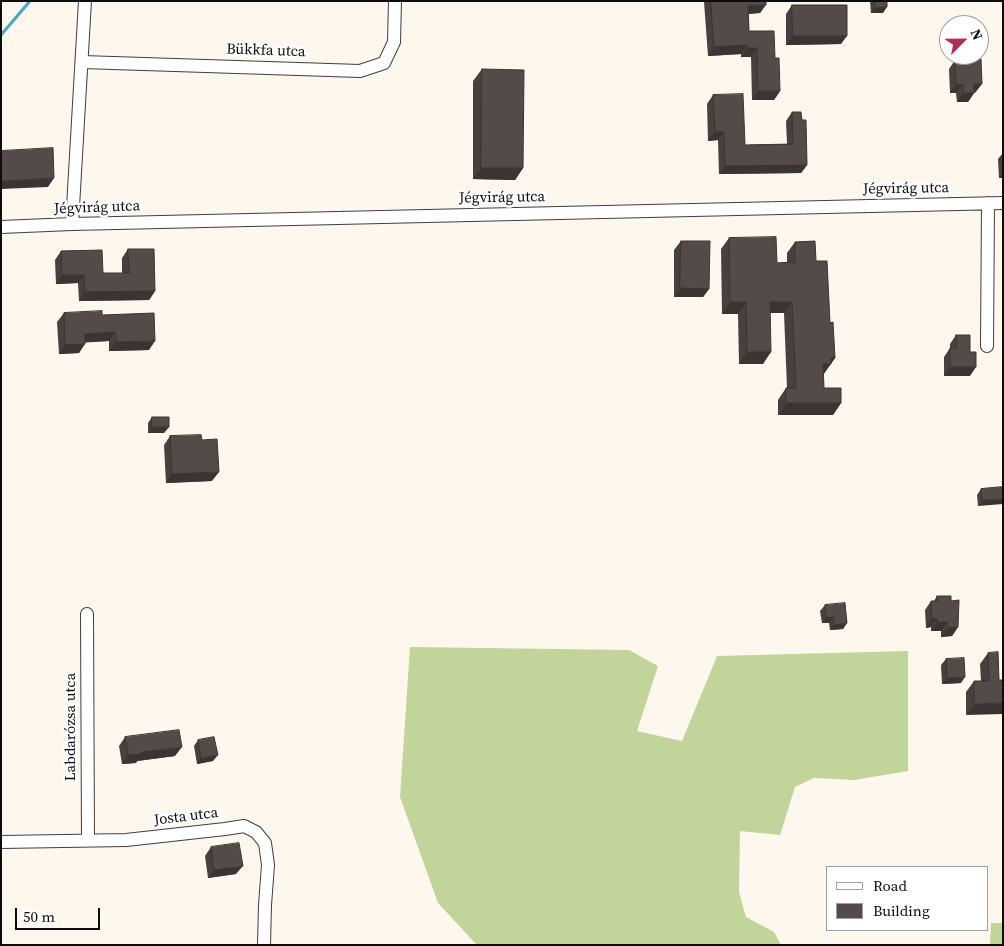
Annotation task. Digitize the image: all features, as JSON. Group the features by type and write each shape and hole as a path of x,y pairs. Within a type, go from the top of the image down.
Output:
{"street":[{"path":"72,224 85,1"},
{"name":"Bükkfa utca","path":"82,62 360,71 384,63 394,42 395,1"},
{"name":"Jégvirág utca","path":"1,227 1003,202"},
{"path":"987,346 988,203"},
{"name":"Labdarózsa utca","path":"87,614 88,840"},
{"name":"Josta utca","path":"1,842 153,838 244,826 256,832 265,843 268,865 264,945"}],"green space":[{"path":"410,647 629,650 658,666 637,731 682,741 717,656 908,651 908,771 854,780 814,778 795,787 780,835 740,831 739,892 746,917 774,932 781,945 477,945 438,903 400,797"},
{"path":"991,923 1003,923 1003,945 990,945"}],"building":[{"path":"711,1 766,1 766,5 748,6 749,31 774,31 775,58 779,58 780,91 758,91 757,48 747,48 747,45 714,47"},
{"path":"875,1 887,1 887,7 875,8"},
{"path":"792,5 847,5 847,36 793,36"},
{"path":"955,65 981,65 982,84 974,84 974,93 963,93 963,84 956,85"},
{"path":"482,69 524,70 523,168 481,168"},
{"path":"743,94 745,145 793,144 792,112 801,112 802,120 806,120 807,165 725,166 724,132 715,132 713,95"},
{"path":"53,148 54,178 1,181 1,151"},
{"path":"776,237 777,263 795,262 795,242 815,241 816,261 827,261 830,323 833,322 835,358 831,358 831,364 823,364 824,388 841,388 841,403 786,403 786,388 796,388 792,302 770,302 771,352 747,352 746,302 730,302 729,238"},
{"path":"681,241 710,241 709,289 680,288"},
{"path":"128,249 154,249 155,291 85,292 84,275 62,275 61,251 102,250 103,273 129,273"},
{"path":"102,311 102,315 154,313 155,341 116,342 115,332 85,334 85,344 65,345 64,313"},
{"path":"956,335 970,335 970,352 976,352 976,367 950,367 950,348 957,348"},
{"path":"152,417 169,417 169,427 152,427"},
{"path":"201,435 202,440 217,439 219,472 172,474 170,436"},
{"path":"1003,487 1003,499 982,500 981,489"},
{"path":"937,596 951,596 951,601 959,600 958,627 947,628 947,622 937,622 937,618 932,619 931,601 937,601"},
{"path":"845,603 847,623 834,625 834,617 826,618 825,605"},
{"path":"998,652 999,680 1003,680 1003,703 974,704 974,681 989,681 988,653"},
{"path":"964,658 965,677 947,678 946,659"},
{"path":"179,730 182,747 128,755 125,737"},
{"path":"214,737 218,755 201,758 198,740"},
{"path":"239,843 243,866 214,870 211,847"}],"waterway":[{"path":"1,35 30,1"}]}
